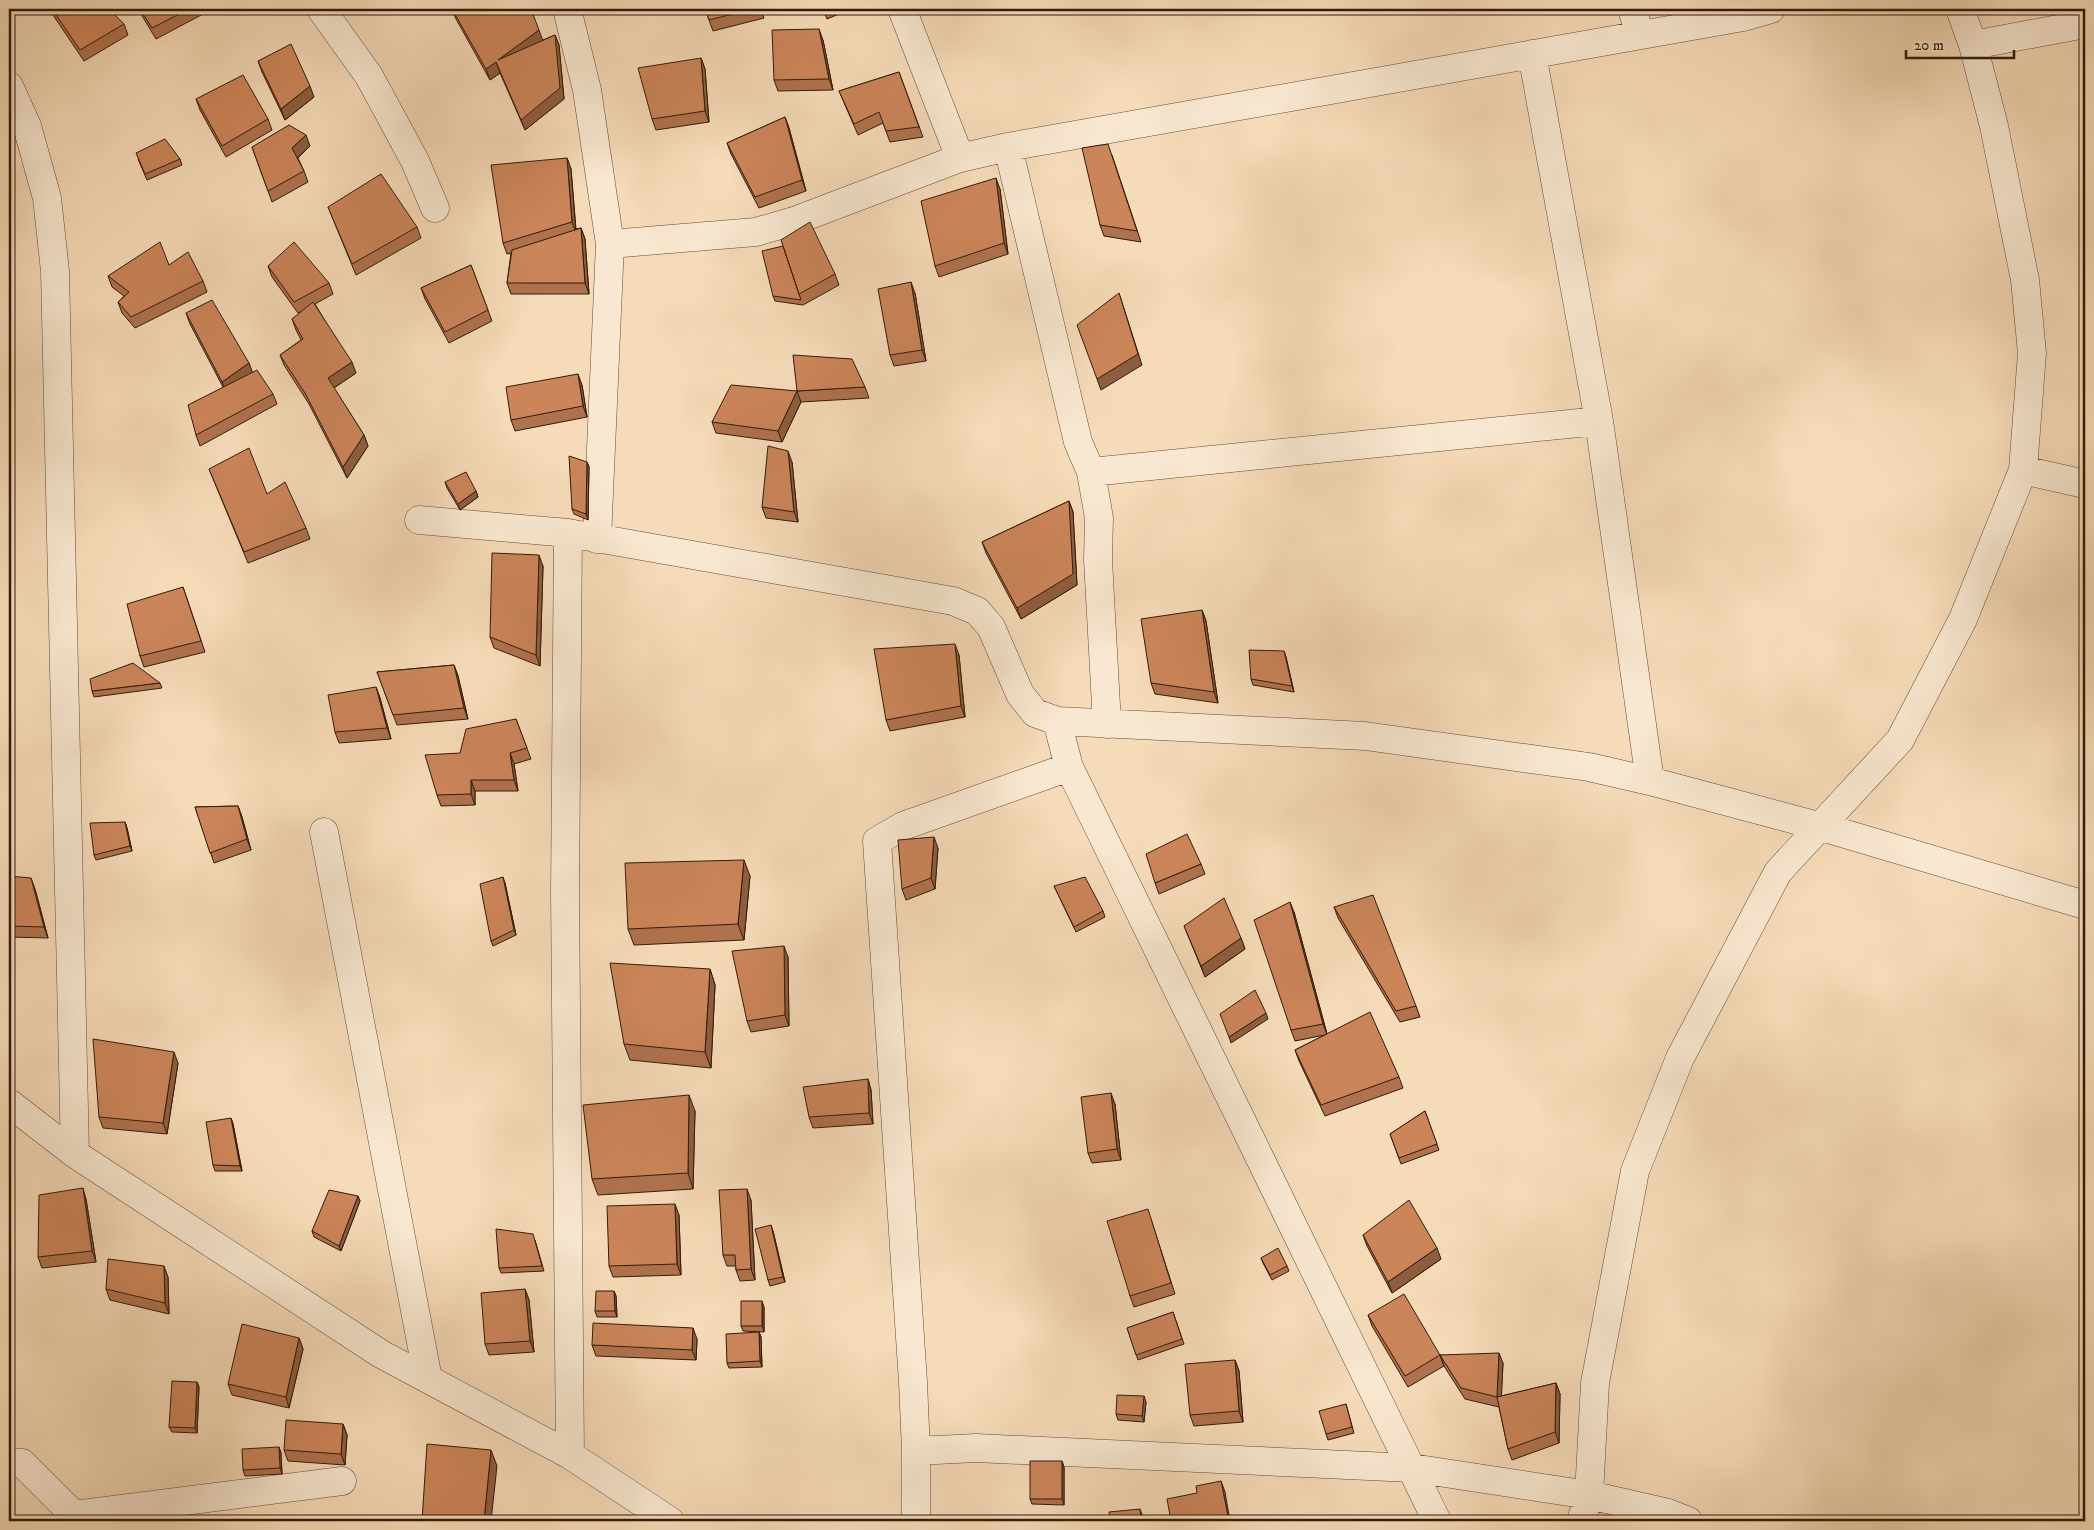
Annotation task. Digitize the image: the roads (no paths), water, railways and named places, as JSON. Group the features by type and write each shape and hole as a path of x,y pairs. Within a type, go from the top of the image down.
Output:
{"street":[{"path":"321,9 369,76 415,161 435,208"},
{"path":"567,9 588,90 610,244 597,539"},
{"path":"902,9 960,158"},
{"path":"1632,9 1640,36"},
{"path":"610,244 756,232 794,221 960,158 1008,147 1640,36 1743,17 1771,9"},
{"path":"1581,1521 1589,1495 1596,1383 1635,1171 1680,1058 1778,872 1822,827 1900,740 1963,619 2023,470 2032,353 2025,280 1994,126 1960,9"},
{"path":"1972,45 2085,24"},
{"path":"1532,54 1600,422 1650,781"},
{"path":"9,86 27,126 48,198 55,271 75,1154"},
{"path":"1008,147 1078,442 1091,472 1099,518 1098,560 1107,724"},
{"path":"1091,472 1600,422"},
{"path":"2023,470 2085,484"},
{"path":"419,520 568,534 953,601 977,611 990,627 1020,694 1035,713 1057,721 1365,736 1589,768 1650,781 1822,827 2085,905"},
{"path":"568,534 565,893 570,1455"},
{"path":"1057,721 1069,767 1437,1521"},
{"path":"916,1521 916,1451 877,841 903,826 1069,767"},
{"path":"324,832 428,1379"},
{"path":"9,1104 75,1154 381,1354 570,1455 670,1521"},
{"path":"916,1451 976,1448 1412,1468 1589,1495 1668,1513 1688,1521"},
{"path":"9,1463 22,1463 74,1518 342,1481"}]}
